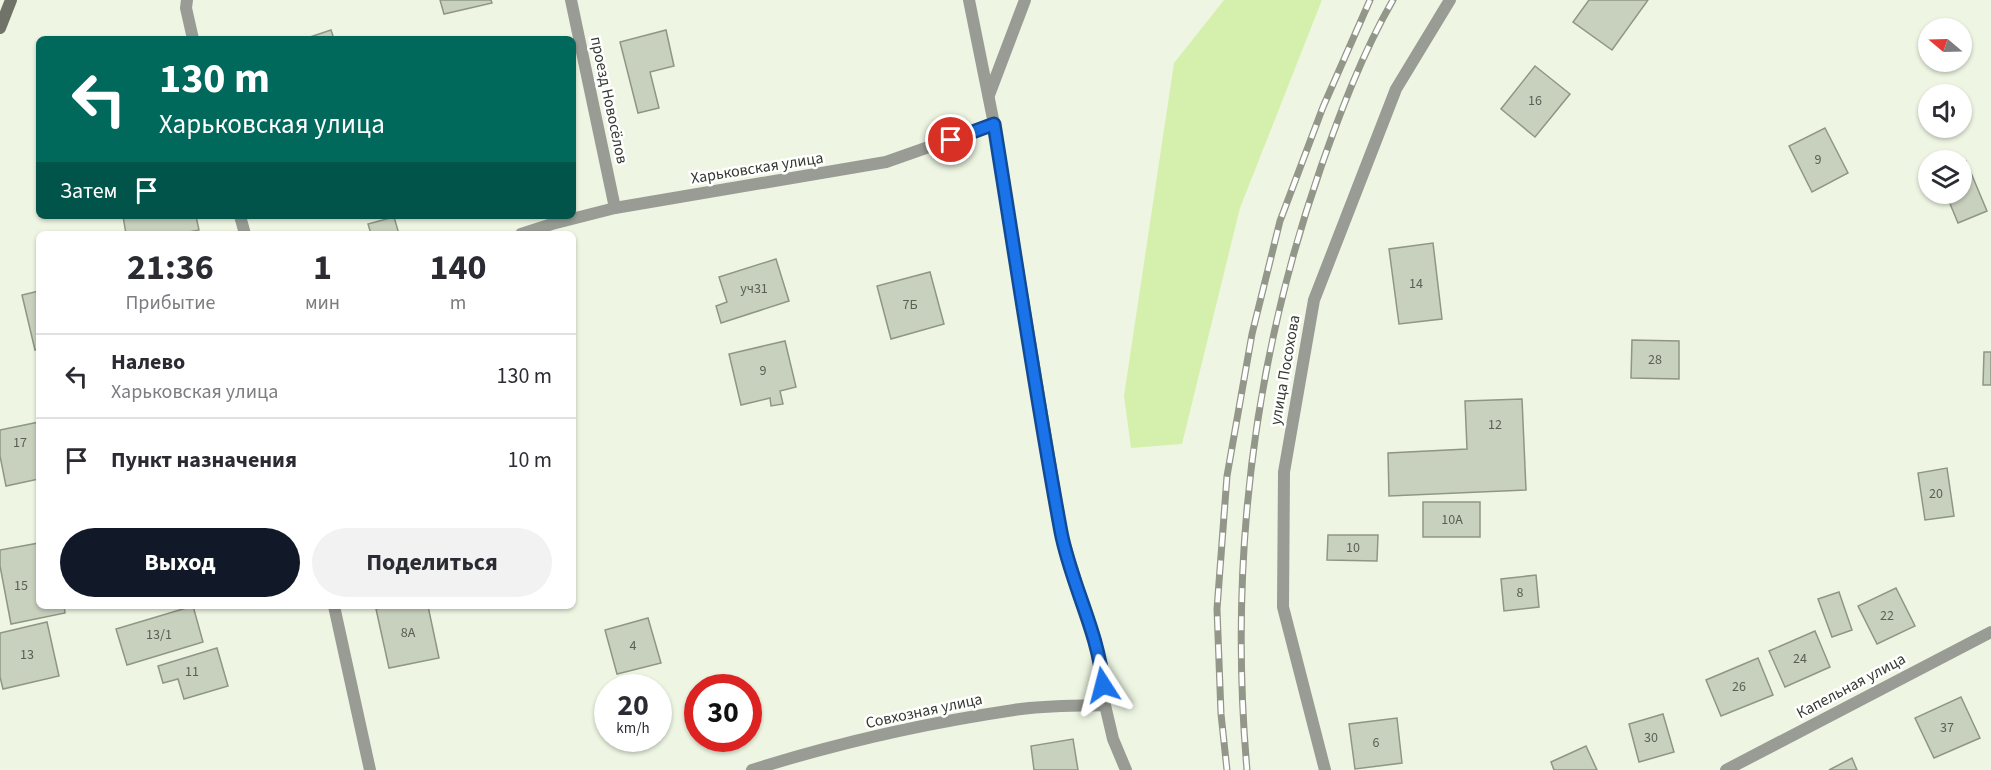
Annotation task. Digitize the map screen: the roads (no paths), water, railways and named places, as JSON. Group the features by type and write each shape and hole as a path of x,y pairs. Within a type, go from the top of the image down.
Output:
{"street":[{"path":"0,28 11,0"},
{"path":"187,0 186,8 191,36"},
{"name":"проезд Новосёлов","path":"571,0 615,207"},
{"path":"969,0 994,124 1062,535 1081,604 1102,666 1105,705 1113,739 1126,770"},
{"path":"989,96 1025,0"},
{"name":"улица Посохова","path":"1325,770 1283,607 1284,472 1314,300 1396,89 1450,0"},
{"name":"Харьковская улица","path":"576,218 615,207 885,162 994,124"},
{"name":"Харьковская улица","path":"530,231 571,219"},
{"path":"335,609 370,770"},
{"name":"Капельная улица","path":"1726,770 1991,632"},
{"name":"Совхозная улица","path":"752,770 904,730 1016,709 1105,705"}],"railway":[{"path":"1227,770 1221,714 1217,609 1227,476 1252,334 1280,221 1323,107 1370,0"},
{"path":"1247,770 1242,693 1241,616 1252,464 1263,389 1278,315 1321,167 1353,82 1393,0"}]}
